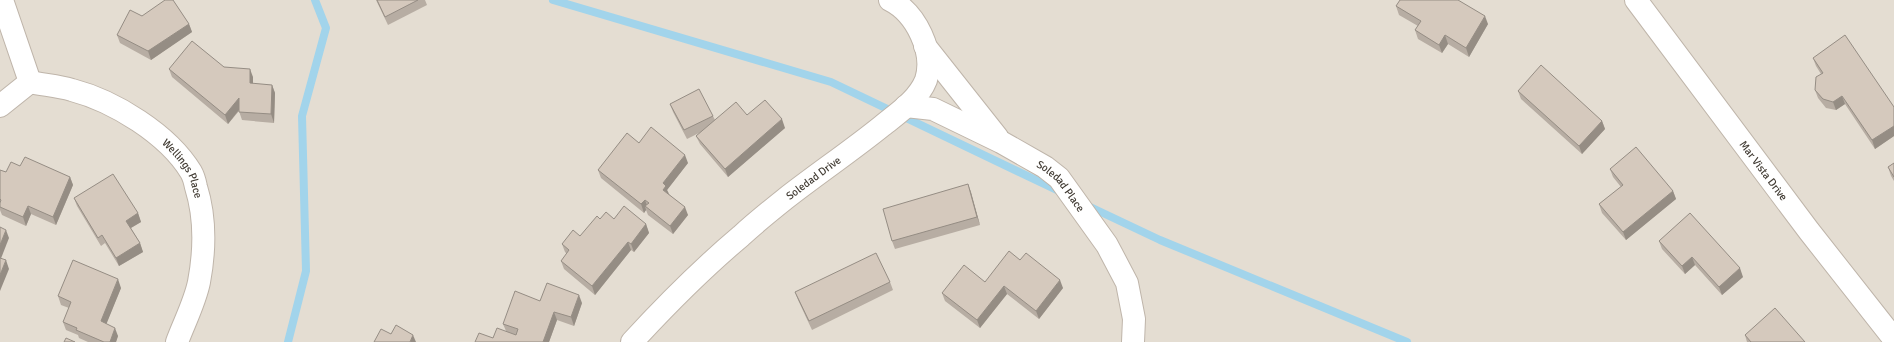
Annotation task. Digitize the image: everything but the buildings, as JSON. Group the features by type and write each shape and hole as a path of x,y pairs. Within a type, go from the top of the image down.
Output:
{"street":[{"path":"0,106 30,82 2,0"},
{"name":"Soledad Drive","path":"632,342 705,268 740,236 785,199 864,141 917,95 926,80 928,62 924,46 914,21 898,4 890,0"},
{"name":"Mar Vista Drive","path":"1636,0 1809,231 1894,339"},
{"path":"924,46 1000,142"},
{"name":"Wellings Place","path":"30,82 72,90 113,106 146,126 172,148 192,173 199,197 204,223 204,248 198,284 177,342"},
{"name":"Soledad Place","path":"906,106 933,109 1000,142 1045,167 1059,178 1107,245 1127,283 1134,319 1133,342"}],"shaded area":[{"path":"0,0 1894,0 1894,342 0,342"}],"waterway":[{"path":"288,342 306,271 302,116 326,28 315,0"},
{"path":"553,0 831,82 1063,193"},
{"path":"1086,205 1160,240 1407,342"}]}
